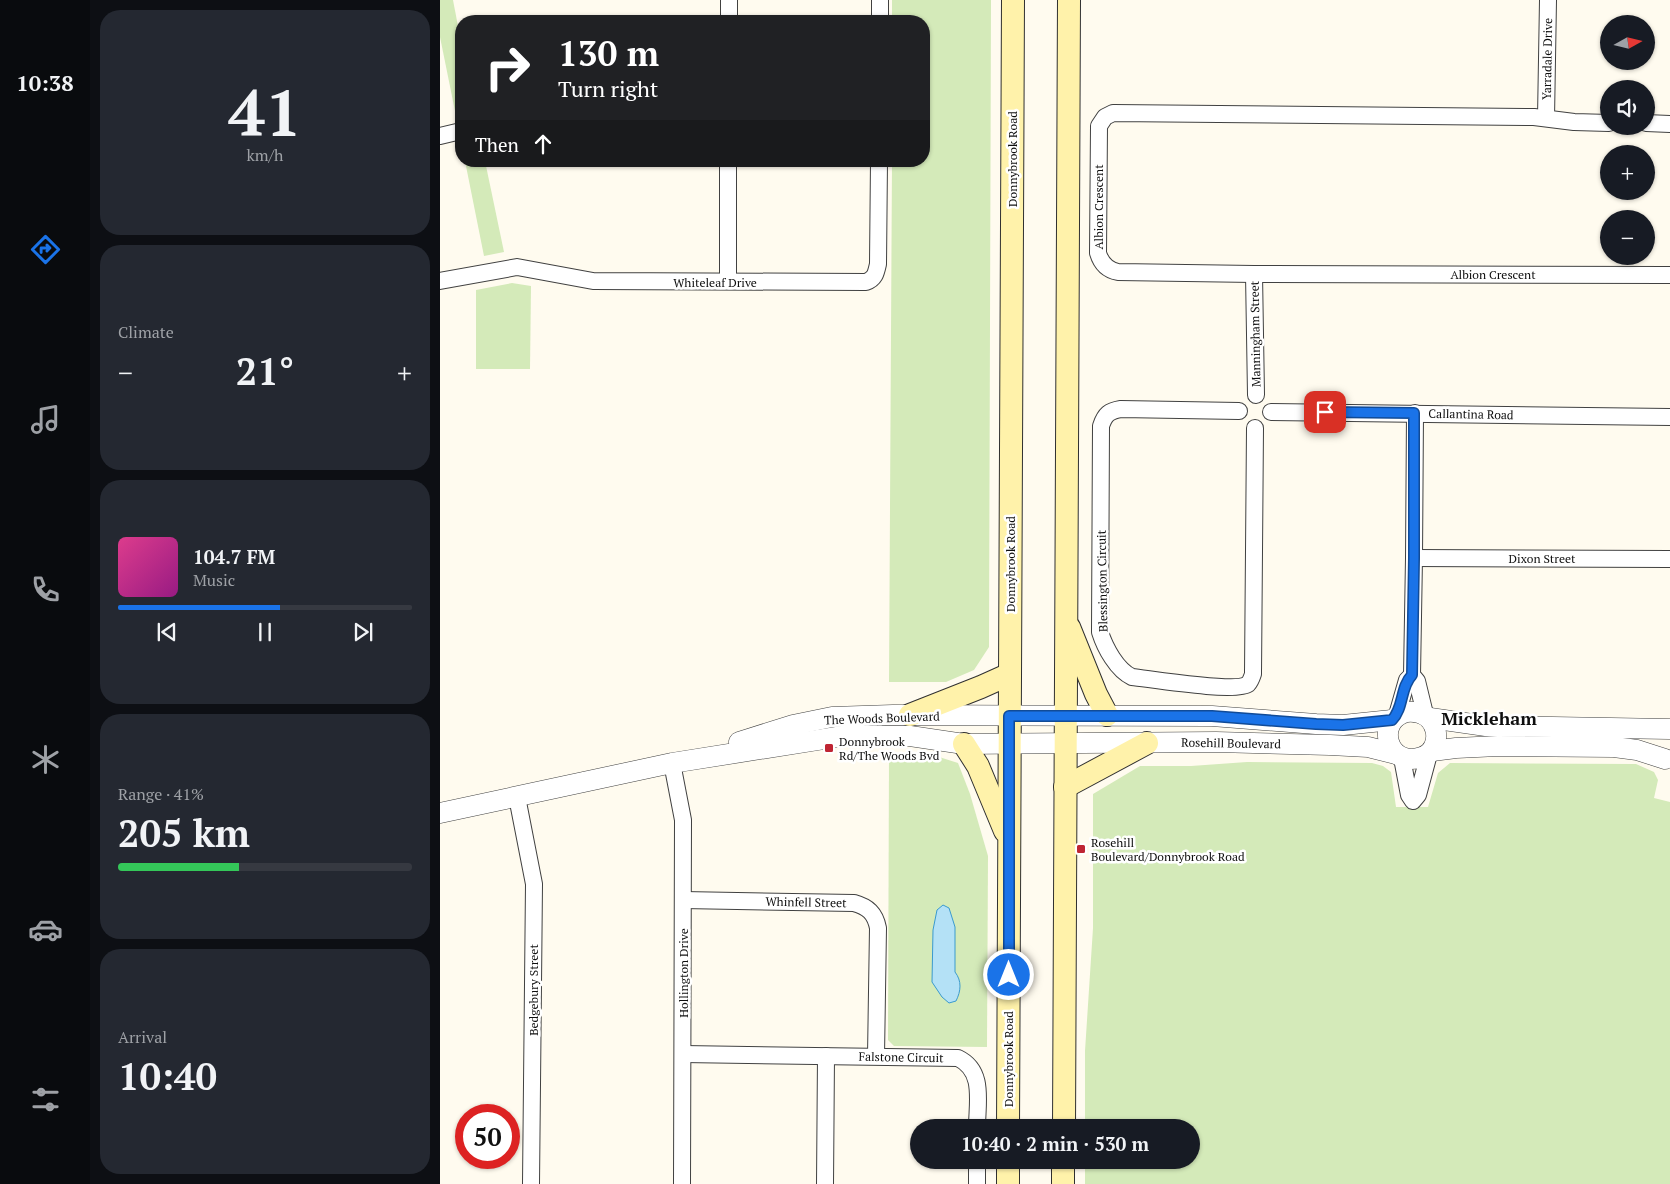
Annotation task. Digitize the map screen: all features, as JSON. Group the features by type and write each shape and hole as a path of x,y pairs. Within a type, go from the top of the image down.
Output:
{"main road":[{"name":"Donnybrook Road","path":"1008,1119 1013,0"},
{"path":"1064,1119 1069,0"},
{"path":"1065,616 1096,694 1107,715"},
{"path":"910,715 1010,674"},
{"path":"1064,786 1147,743"},
{"path":"964,744 978,766 1009,841"},
{"path":"1008,1169 1008,1184"},
{"path":"1063,1184 1064,1169"}],"street":[{"path":"729,0 729,15"},
{"path":"880,0 880,15"},
{"name":"Yarradale Drive","path":"1546,118 1548,0"},
{"name":"Albion Crescent","path":"1600,123 1574,122 1546,118 1113,113 1103,119 1098,132 1098,253 1103,264 1112,271 1118,272 1670,275"},
{"path":"1655,124 1670,124"},
{"path":"440,136 455,132"},
{"path":"728,167 728,281"},
{"name":"Whiteleaf Drive","path":"440,281 516,267 593,281 857,283 872,280 876,274 878,264 879,167"},
{"name":"Manningham Street","path":"1254,274 1256,395"},
{"path":"1256,395 1267,400 1271,412 1265,424 1255,428 1242,422 1238,411 1242,401 1247,397 1256,395"},
{"name":"Blessington Circuit","path":"1238,411 1121,409 1107,413 1104,418 1101,426 1100,632 1120,670 1127,675 1226,687 1244,685 1251,679 1253,674 1255,428"},
{"name":"Callantina Road","path":"1271,412 1670,417"},
{"path":"1412,675 1407,680 1388,739 1406,775 1408,795 1413,801 1418,795 1436,736 1434,724 1428,716 1417,681 1412,675 1414,413"},
{"name":"Dixon Street","path":"1414,558 1670,559"},
{"path":"1394,718 1413,711 1428,716 1486,726 1670,729 1665,738 1667,763 1637,750 1614,747 1498,746 1456,748 1417,758 1398,756"},
{"name":"The Woods Boulevard","path":"672,763 793,725 832,717 910,715 1065,716"},
{"name":"Rosehill Boulevard","path":"1065,716 1212,716 1334,725 1369,723 1394,718"},
{"name":"The Woods Boulevard","path":"440,813 672,763 843,736 910,736 964,744 1065,743"},
{"name":"Rosehill Boulevard","path":"1065,743 1216,742 1339,745 1368,747 1398,756"},
{"name":"Hollington Drive","path":"672,763 683,820 682,1184"},
{"name":"Bedgebury Street","path":"517,797 534,884 532,1184"},
{"name":"Whinfell Street","path":"683,900 854,903 870,910 875,916 878,928 876,1056"},
{"name":"Falstone Circuit","path":"683,1054 958,1058 967,1063 977,1080 977,1119"},
{"path":"825,1184 826,1056"},
{"path":"977,1169 977,1184"}],"green space":[{"path":"440,0 453,0 456,15 455,111 440,37"},
{"path":"892,0 991,0 989,647 974,670 946,682 889,682 892,167 930,167 930,15 892,15"},
{"path":"466,167 486,167 504,252 484,256"},
{"path":"512,283 531,286 530,369 476,369 476,290"},
{"path":"889,756 936,756 958,763 970,794 988,856 987,1047 894,1046 888,1040"},
{"path":"1247,762 1372,763 1383,766 1391,772 1396,807 1428,807 1438,773 1450,763 1636,764 1654,772 1658,780 1654,798 1670,802 1670,1184 1085,1184 1085,1169 1200,1169 1200,1119 1085,1119 1085,1051 1093,928 1093,794 1140,766 1191,766"}],"water":[{"path":"943,905 949,908 955,927 955,972 960,986 956,1001 949,1003 942,997 932,982 933,930 937,910"}],"place":[{"name":"Donnybrook Rd/The Woods Bvd","path":"829,748"},
{"name":"Rosehill Boulevard/Donnybrook Road","path":"1081,849"}],"district":[{"name":"Mickleham","path":"1489,718"}],"route":[{"path":"1009,975 1009,716 1212,716 1343,725 1392,720 1397,715 1407,680 1412,675 1414,413 1325,412"}]}
